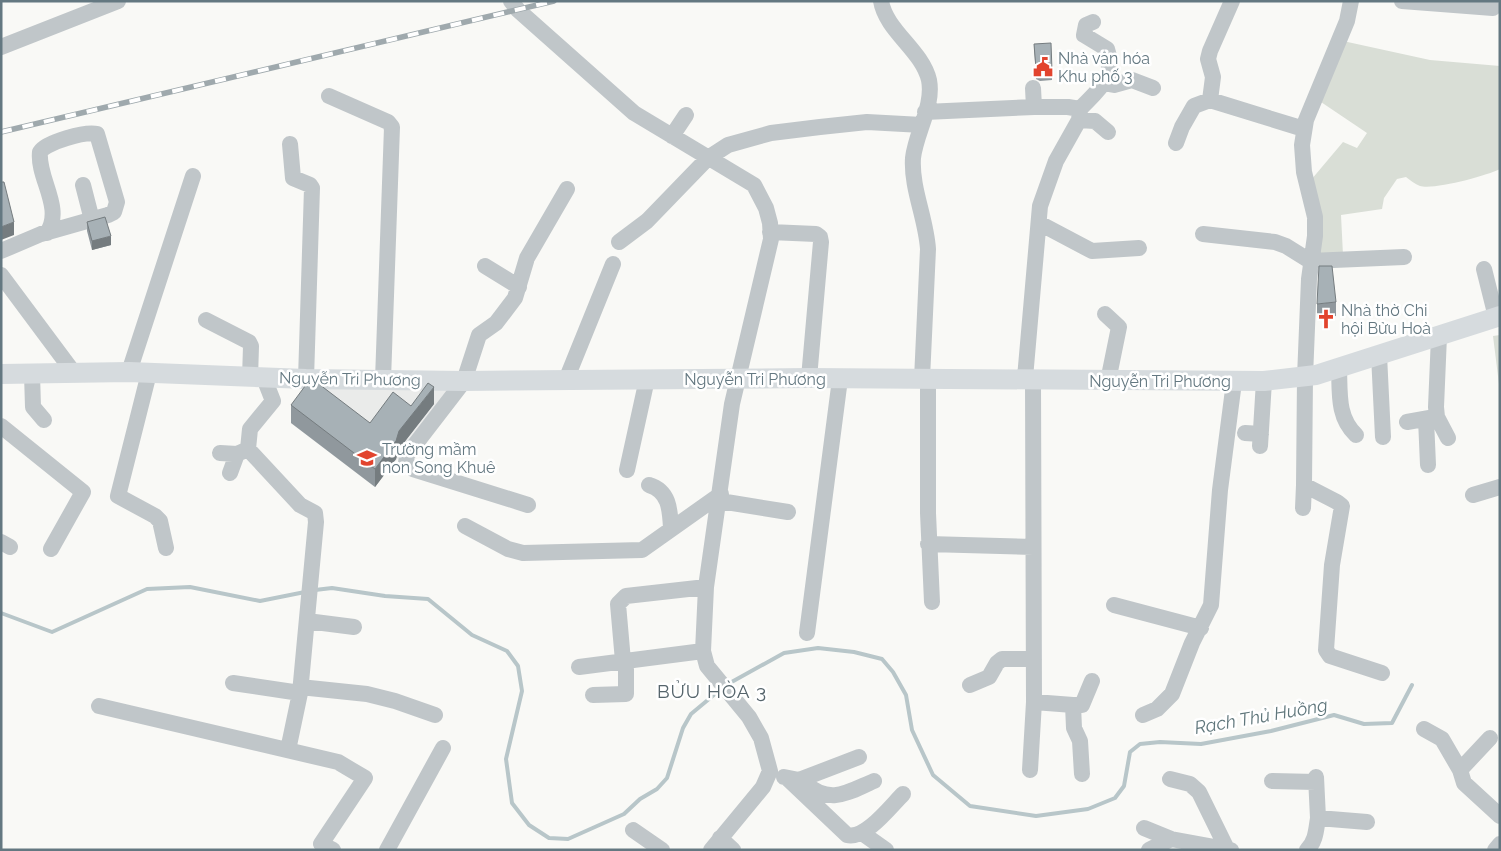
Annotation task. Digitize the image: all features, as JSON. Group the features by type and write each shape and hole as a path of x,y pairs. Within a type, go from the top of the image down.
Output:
{"main road":[{"name":"Nguyễn Tri Phương","path":"1,374 128,372 257,378 464,381 809,378 1264,381 1305,377 1339,368 1498,317"}],"street":[{"path":"1,47 118,1"},
{"path":"510,1 538,29 634,113 754,185 766,208 770,232 769,253 757,307 737,378 706,587 704,651 708,666 762,738 770,771 763,787 716,844 733,850"},
{"path":"881,1 886,16 914,54 928,78 930,95 917,139 913,170 927,232 928,249 925,379 928,544 932,602"},
{"path":"1210,100 1213,77 1208,59 1232,1"},
{"path":"1303,508 1305,377 1310,261 1315,236 1315,217 1304,172 1302,145 1304,128 1347,21 1351,1"},
{"path":"1404,1 1493,8"},
{"path":"1030,770 1034,702 1034,659 1029,380 1039,223 1043,195 1056,161 1080,114 1104,83 1110,70 1111,60 1107,49 1084,35 1086,25 1093,22"},
{"path":"1104,83 1114,85 1132,80 1153,88"},
{"path":"1032,88 1034,107"},
{"path":"329,96 388,122 392,127 383,380"},
{"path":"1176,144 1182,127 1194,106 1210,100 1304,128"},
{"path":"618,242 647,221 708,158 728,145 771,133 867,122 923,119 1034,107 1068,107 1095,121 1108,132"},
{"path":"672,136 686,115"},
{"path":"1,252 47,232 112,214 117,202 100,138 97,134 92,133 47,144 40,152 53,211 52,222 47,232"},
{"path":"290,144 293,178 310,185 312,188 306,379"},
{"path":"128,372 193,176"},
{"path":"83,185 92,220"},
{"path":"528,506 412,469 406,463 407,455 464,381 477,339 505,313 516,298 527,258 567,189"},
{"path":"1039,223 1092,251 1139,248"},
{"path":"770,232 816,234 822,242 809,378"},
{"path":"1203,234 1274,242 1286,246 1310,261 1404,257"},
{"path":"566,380 613,264"},
{"path":"485,266 519,287"},
{"path":"1484,269 1498,317"},
{"path":"1,275 74,373"},
{"path":"1105,314 1120,327 1108,381"},
{"path":"206,320 249,342 257,378 273,401 250,429 243,452 230,473"},
{"path":"1428,465 1432,418 1436,407 1439,336"},
{"path":"1379,355 1383,437"},
{"path":"1339,368 1343,416 1346,426 1356,435"},
{"path":"149,373 118,496 155,516 160,521 166,548"},
{"path":"32,374 33,406 44,420"},
{"path":"627,470 648,379"},
{"path":"807,633 840,379"},
{"path":"1255,438 1264,381"},
{"path":"1143,715 1157,709 1172,694 1211,605 1220,490 1234,382"},
{"path":"1407,422 1432,418"},
{"path":"1432,418 1448,438"},
{"path":"1,426 83,492 52,549"},
{"path":"220,453 243,452 300,505 315,513 313,569 300,690 288,750"},
{"path":"649,485 659,488 664,494 671,528"},
{"path":"1304,485 1338,502 1342,506 1339,533 1332,565 1326,650 1330,656 1382,673"},
{"path":"1473,495 1500,487"},
{"path":"465,526 508,549 522,553 642,550 651,546 671,528 720,498 788,512"},
{"path":"928,544 1033,547"},
{"path":"593,695 626,694 618,604 622,599 626,596 706,587"},
{"path":"1114,605 1201,628"},
{"path":"307,621 354,627"},
{"path":"579,667 704,651"},
{"path":"970,685 989,677 997,663 1002,659 1034,659"},
{"path":"1034,702 1082,706 1092,681"},
{"path":"233,683 367,694 396,701 435,716"},
{"path":"1073,705 1074,728 1080,741 1082,774"},
{"path":"99,706 338,762 365,778 321,844 333,850"},
{"path":"1424,730 1442,739 1460,770 1464,783 1500,816"},
{"path":"1460,770 1490,738"},
{"path":"387,850 443,748"},
{"path":"794,780 859,757"},
{"path":"770,771 794,780 814,792 826,796 837,796 874,781"},
{"path":"1170,779 1190,784 1199,792 1229,849"},
{"path":"1272,781 1316,779 1318,818 1316,835 1312,845 1307,850"},
{"path":"794,780 847,835 853,836 862,833 903,794"},
{"path":"1318,818 1367,822"},
{"path":"1144,828 1171,839 1229,849"},
{"path":"633,830 662,850"},
{"path":"862,833 886,850"},
{"path":"1149,850 1171,839"}],"shaded area":[{"path":"1343,41 1430,60 1500,66 1500,169 1472,179 1427,187 1420,186 1406,177 1397,179 1384,198 1382,209 1341,215 1343,255 1315,257 1311,180 1343,142 1357,148 1367,133 1318,100"},
{"path":"1500,335 1500,392 1493,336"},
{"name":"Trường mầm non Song Khuê","path":"304,386 454,388 375,487 291,423"}],"building":[{"path":"1051,43 1052,71 1040,72 1036,69 1034,44"},
{"path":"1,182 4,182 14,222 1,227"},
{"path":"105,217 111,236 92,241 87,222"},
{"path":"1319,266 1332,266 1336,302 1317,304"},
{"path":"311,378 370,423 393,392 411,406 428,383 434,387 399,431 396,441 375,469 291,405"}],"waterway":[{"name":"Rạch Thủ Huồng","path":"1,613 52,632 147,589 190,587 260,601 305,592"},
{"name":"Rạch Thủ Huồng","path":"315,590 332,588 385,596 428,599 472,635 507,651 518,666 522,691 506,759 512,803 529,825 549,838 568,839 624,814 640,799 657,789 667,778 683,728 691,714 721,689"},
{"name":"Rạch Thủ Huồng","path":"728,684 784,653 818,648 854,652 882,659 893,672 906,695 912,730 933,775 970,806 1036,816 1088,809 1115,798 1124,786 1130,752 1140,744 1160,742 1201,744 1271,731 1334,715 1364,724 1392,723 1412,685"}],"railway":[{"path":"1,132 554,1"}],"place":[{"name":"Nhà văn hóa Khu phố 3","path":"1043,67"},
{"name":"Nhà thờ Chi hội Bửu Hoà","path":"1326,319"},
{"name":"Trường mầm non Song Khuê","path":"367,458"}],"district":[{"name":"BỬU HÒA 3","path":"712,691"}]}
